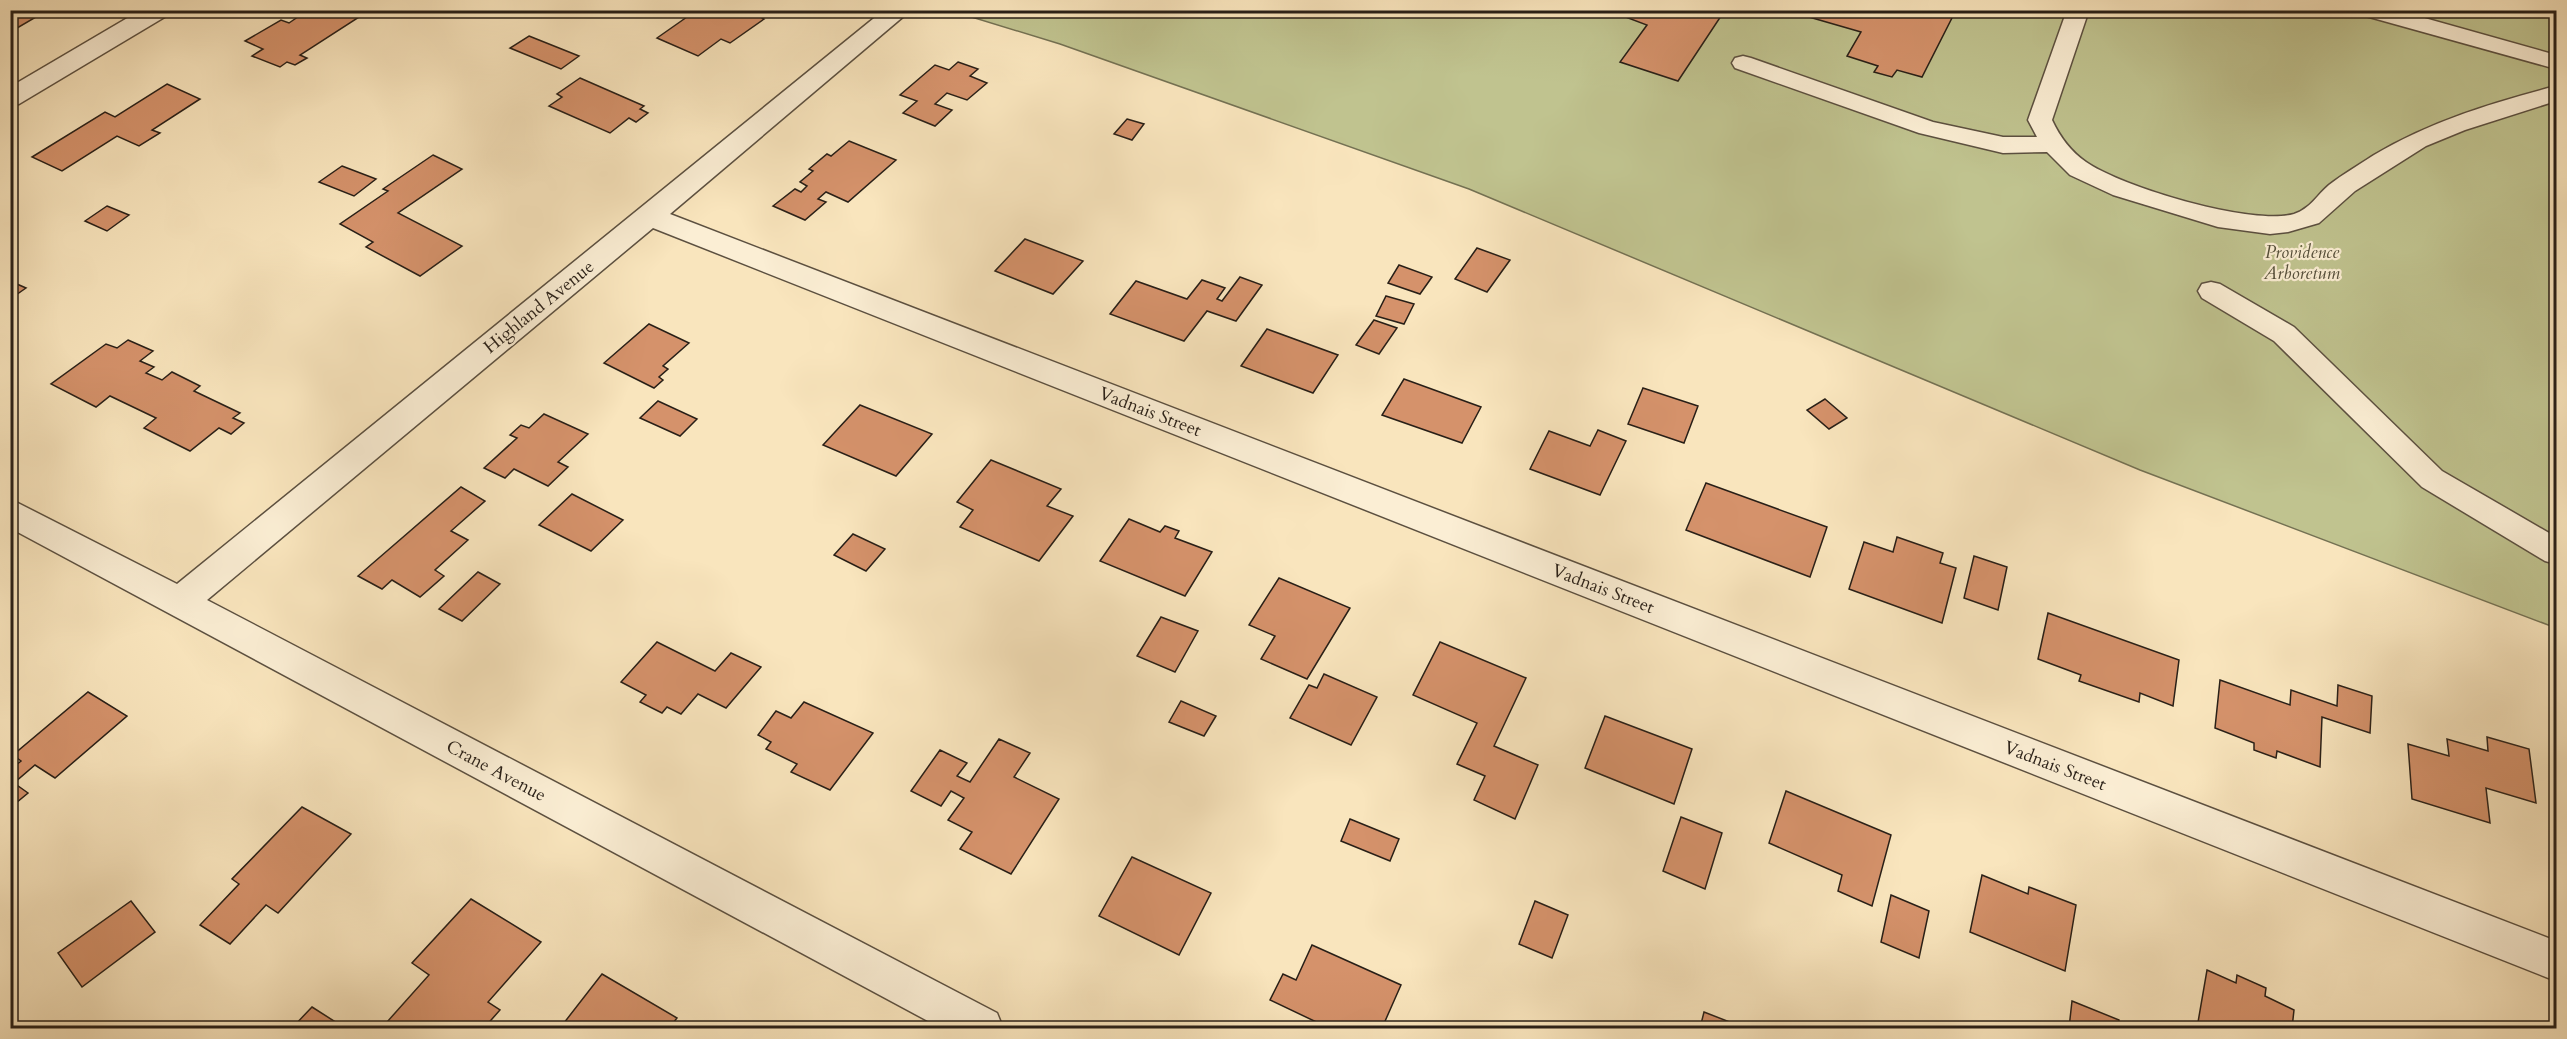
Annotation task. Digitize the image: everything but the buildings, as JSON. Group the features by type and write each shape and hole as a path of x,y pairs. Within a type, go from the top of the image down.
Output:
{"street":[{"path":"10,98 159,10"},
{"name":"Highland Avenue","path":"179,603 899,10"},
{"name":"Vadnais Street","path":"649,216 2556,961"},
{"name":"Crane Avenue","path":"10,512 982,1029"}],"lane":[{"path":"2078,10 2040,120 2053,144 2080,169 2124,190 2222,219 2277,225 2305,219 2316,214 2340,189 2424,138 2446,128 2556,93"},
{"path":"2370,10 2556,62"},
{"path":"1743,63 1927,129 2003,145 2053,144"},
{"path":"2211,291 2284,334 2432,479 2556,552"}],"green space":[{"name":"Providence Arboretum","path":"952,11 2556,11 2556,628 2140,470 1469,189 1060,44"}]}
